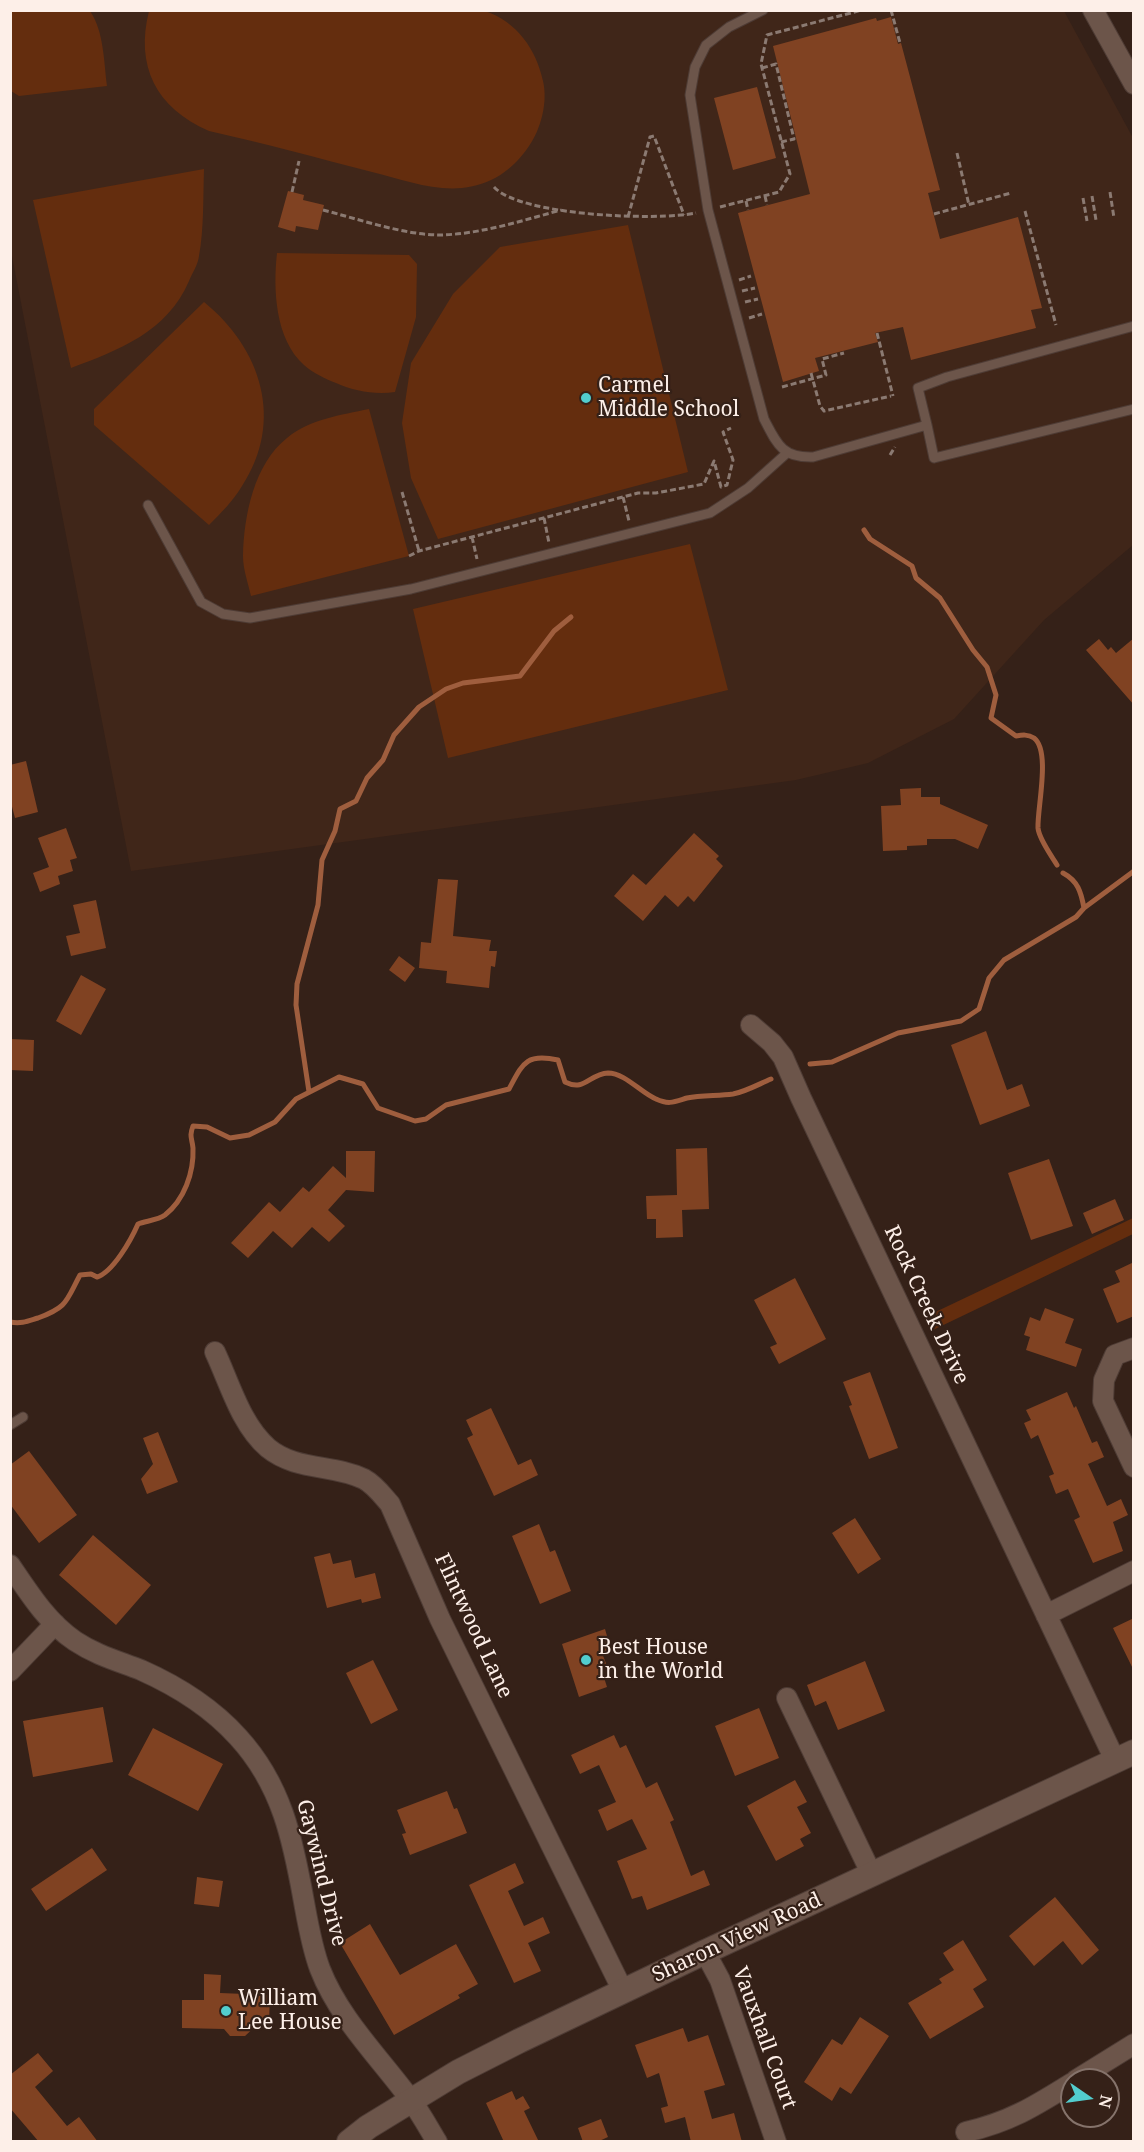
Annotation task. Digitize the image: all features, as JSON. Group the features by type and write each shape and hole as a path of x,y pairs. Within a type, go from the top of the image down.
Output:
{"street":[{"path":"1093,10 1134,84"},
{"name":"Rock Creek Drive","path":"751,1025 772,1043 783,1057 1046,1615 1124,1756"},
{"path":"1134,1348 1115,1355 1104,1380 1103,1401 1134,1467"},
{"name":"Flintwood Lane","path":"215,1352 252,1430 268,1448 277,1455 296,1463 363,1478 390,1504 440,1619 623,1990"},
{"name":"Gaywind Drive","path":"10,1565 42,1611 75,1641 100,1656 139,1669 170,1684 200,1702 238,1736 258,1762 275,1791 286,1818 294,1846 310,1933 319,1967 329,1990 354,2028 412,2101 437,2142"},
{"path":"1046,1615 1134,1572"},
{"path":"10,1671 55,1624"},
{"path":"787,1698 872,1875"},
{"name":"Sharon View Road","path":"349,2142 368,2127 458,2072 623,1990 1124,1756"},
{"name":"Vauxhall Court","path":"705,1952 720,1980 776,2142"},
{"path":"1095,2068 1134,2044"},
{"path":"966,2132 1005,2122 1060,2090"}],"lane":[{"path":"764,10 729,27 706,45 695,67 690,94 708,210 764,419 775,441 787,453 800,457 813,457 927,425"},
{"path":"1134,327 947,377 918,388 934,458 1134,409"},
{"path":"148,505 201,602 223,614 250,618 411,589 710,513 748,488 787,453"},
{"path":"10,1425 23,1418"}],"path":[{"path":"720,207 779,192 790,174 762,68 767,35 862,10"},
{"path":"891,10 900,44"},
{"path":"762,68 776,64 795,139 781,142"},
{"path":"628,217 650,137 654,136 684,216"},
{"path":"957,153 969,205"},
{"path":"292,192 299,161"},
{"path":"296,176 302,177"},
{"path":"494,187 506,196 561,210 603,216 684,216 698,213"},
{"path":"1110,192 1114,218"},
{"path":"934,214 1011,193"},
{"path":"765,196 767,205"},
{"path":"1092,196 1096,220"},
{"path":"1083,198 1087,221"},
{"path":"746,201 748,210"},
{"path":"323,210 396,229 437,235 499,227 561,210"},
{"path":"1025,211 1056,325"},
{"path":"811,374 820,406 824,411 892,396 877,333"},
{"path":"782,387 826,375 822,359 844,353"},
{"path":"409,556 419,551 623,497 704,484 714,461 721,487 727,485 733,460 723,432 731,428"},
{"path":"402,492 419,551"},
{"path":"623,497 629,522"},
{"path":"543,518 549,543"},
{"path":"471,537 478,562"}],"shaded area":[{"name":"Carmel Middle School","path":"10,11 1064,11 1133,138 1133,545 1044,620 954,719 868,763 796,780 131,871 11,251"},
{"path":"10,11 90,11 101,37 107,86 19,96 11,91"},
{"path":"149,11 485,11 507,22 530,48 543,81 545,98 542,115 537,132 516,162 492,180 462,188 439,188 417,184 209,131 175,110 154,83 145,50 145,31"},
{"path":"204,169 201,245 196,266 180,299 168,314 140,337 107,354 71,368 33,200"},
{"path":"628,225 688,472 438,539 411,478 402,423 411,363 453,294 500,247"},
{"path":"277,253 409,255 417,264 416,317 395,392 372,393 343,386 311,371 294,354 287,342 278,313 275,282"},
{"path":"204,302 224,320 240,341 252,363 260,387 264,411 262,436 255,461 235,497 209,525 94,425 94,409"},
{"path":"369,409 409,556 251,596 243,561 244,540 253,491 266,462 287,438 306,426"},
{"path":"690,544 728,690 448,758 413,609"},
{"path":"1133,1218 1133,1234 933,1330 927,1316"}],"building":[{"name":"Carmel Middle School","path":"891,17 898,44 901,43 940,190 928,193 940,239 1018,217 1042,308 1031,310 1036,328 911,360 903,327 875,333 878,342 815,358 819,371 783,382 738,213 810,194 773,46 876,18 877,21"},
{"path":"757,87 776,158 733,170 714,98"},
{"path":"288,191 304,195 303,200 324,205 318,230 296,226 295,232 278,227"},
{"path":"1134,638 1134,705 1086,650 1099,639 1108,650 1111,647 1116,653"},
{"path":"26,761 38,812 15,818 10,799 10,765"},
{"path":"921,788 921,797 940,797 940,804 988,825 978,849 955,839 927,839 927,845 907,846 907,850 883,851 881,806 901,805 900,789"},
{"path":"66,828 77,858 70,860 73,871 58,876 60,884 40,892 33,873 49,867 38,838"},
{"path":"694,833 719,856 716,859 723,866 694,902 688,896 678,907 665,895 643,921 614,896 633,874 646,885"},
{"path":"438,879 458,880 453,936 491,940 489,951 497,951 495,967 491,966 489,988 446,983 447,971 419,968 421,942 431,943"},
{"path":"96,900 106,948 71,956 66,936 80,933 73,905"},
{"path":"399,956 415,968 405,982 389,970"},
{"path":"81,975 106,989 81,1035 56,1021"},
{"path":"986,1031 1007,1090 1022,1084 1030,1106 980,1125 951,1045"},
{"path":"10,1039 34,1040 33,1071 10,1070"},
{"path":"707,1148 709,1209 682,1210 683,1237 656,1238 656,1219 647,1219 646,1196 677,1195 676,1149"},
{"path":"346,1151 375,1151 374,1192 346,1190 328,1210 345,1226 329,1242 312,1227 292,1248 273,1231 248,1258 231,1243 269,1202 280,1212 303,1187 309,1192 333,1166 346,1178"},
{"path":"1049,1159 1073,1226 1031,1240 1008,1173"},
{"path":"1115,1199 1124,1220 1092,1234 1083,1213"},
{"path":"1134,1262 1134,1316 1117,1323 1103,1289 1120,1282 1115,1271"},
{"path":"795,1278 826,1339 779,1364 770,1347 777,1344 754,1300"},
{"path":"1045,1308 1074,1319 1065,1343 1082,1349 1076,1367 1026,1350 1030,1337 1024,1335 1030,1317 1040,1321"},
{"path":"870,1372 898,1448 869,1459 849,1406 852,1405 843,1382"},
{"path":"1067,1392 1074,1408 1076,1406 1092,1443 1097,1441 1104,1457 1088,1464 1107,1506 1121,1499 1128,1515 1113,1522 1123,1551 1093,1563 1074,1520 1080,1517 1068,1489 1056,1494 1049,1476 1054,1474 1038,1435 1031,1439 1024,1423 1031,1420 1026,1410"},
{"path":"491,1408 518,1465 531,1459 538,1475 494,1496 467,1438 473,1435 466,1420"},
{"path":"158,1432 178,1482 147,1494 141,1479 153,1464 143,1438"},
{"path":"29,1451 77,1515 39,1543 10,1504 10,1465"},
{"path":"855,1518 881,1559 858,1574 832,1533"},
{"path":"539,1524 550,1552 555,1550 571,1591 540,1604 512,1536"},
{"path":"93,1535 151,1585 116,1625 59,1575"},
{"path":"330,1553 333,1564 351,1560 355,1578 375,1573 381,1598 362,1603 361,1599 327,1608 314,1557"},
{"path":"1134,1618 1134,1671 1113,1628"},
{"name":"Best House in the World","path":"605,1629 611,1650 602,1653 607,1666 601,1668 607,1687 579,1697 562,1644"},
{"path":"373,1660 398,1710 371,1724 346,1673"},
{"path":"865,1661 885,1711 838,1730 826,1701 815,1706 807,1685"},
{"path":"103,1707 113,1762 33,1777 23,1721"},
{"path":"759,1708 779,1758 735,1776 715,1726"},
{"path":"153,1728 223,1764 198,1811 128,1775"},
{"path":"614,1735 620,1748 626,1745 646,1788 657,1782 674,1820 670,1822 691,1876 704,1870 710,1885 647,1910 642,1896 632,1899 617,1861 647,1849 632,1819 607,1831 598,1810 616,1802 599,1765 580,1774 571,1755"},
{"path":"795,1780 807,1802 797,1807 811,1833 800,1839 804,1846 776,1861 747,1806"},
{"path":"447,1791 467,1833 410,1855 402,1834 406,1833 397,1810"},
{"path":"92,1848 107,1870 46,1911 31,1889"},
{"path":"515,1863 524,1883 508,1891 524,1926 543,1917 550,1933 528,1943 541,1971 514,1983 469,1885"},
{"path":"197,1877 223,1881 219,1907 194,1904"},
{"path":"1055,1897 1099,1950 1082,1965 1063,1941 1034,1966 1009,1936"},
{"path":"370,1924 400,1975 456,1944 478,1984 458,1995 460,1998 394,2035 340,1943"},
{"path":"963,1940 987,1980 973,1989 984,2007 930,2039 908,2003 942,1983 939,1979 954,1970 943,1953"},
{"name":"William Lee House","path":"204,1974 221,1975 220,1993 270,1995 269,2024 259,2023 245,2036 230,2036 224,2029 182,2028 182,2000 204,2000"},
{"path":"860,2017 889,2036 851,2094 840,2087 832,2101 804,2082 832,2039 842,2045"},
{"path":"683,2028 688,2042 708,2035 725,2085 704,2091 712,2119 734,2113 742,2142 691,2142 685,2117 665,2123 661,2108 668,2106 659,2073 647,2078 635,2045"},
{"path":"38,2053 53,2071 35,2087 67,2126 79,2117 98,2142 39,2142 10,2108 10,2075"},
{"path":"512,2091 516,2100 523,2096 530,2108 524,2111 539,2142 504,2142 486,2103"},
{"path":"601,2119 608,2137 597,2142 583,2142 578,2128"}],"waterway":[{"path":"864,530 870,539 912,566 916,578 940,598 973,650 987,667 996,695 991,718 1016,736 1025,735 1034,738 1039,745 1042,755 1042,781 1038,828 1043,842 1057,865"},
{"path":"309,1092 296,1005 297,984 318,905 322,860 335,831 340,809 356,801 367,778 383,760 394,735 419,707 446,689 463,683 520,676 554,631 571,617"},
{"path":"810,1064 832,1062 898,1033 961,1021 979,1009 989,978 1004,960 1076,917 1084,908 1134,871"},
{"path":"1063,873 1078,888 1084,908"},
{"path":"10,1322 18,1323 38,1318 61,1306 80,1275 91,1274 97,1277 109,1269 126,1246 138,1224 162,1217 172,1209 178,1202 190,1176 193,1157 191,1135 193,1126 207,1127 230,1138 249,1135 275,1122 296,1099 339,1077 363,1084 378,1108 415,1121 426,1119 446,1105 509,1089 522,1067 532,1059 539,1058 558,1060 565,1082 572,1085 582,1084 602,1074 614,1074 621,1076 650,1096 668,1102 692,1097 738,1093 771,1079"}],"place":[{"name":"Carmel Middle School","path":"586,398"},
{"name":"Best House in the World","path":"586,1660"},
{"name":"William Lee House","path":"226,2011"}]}
